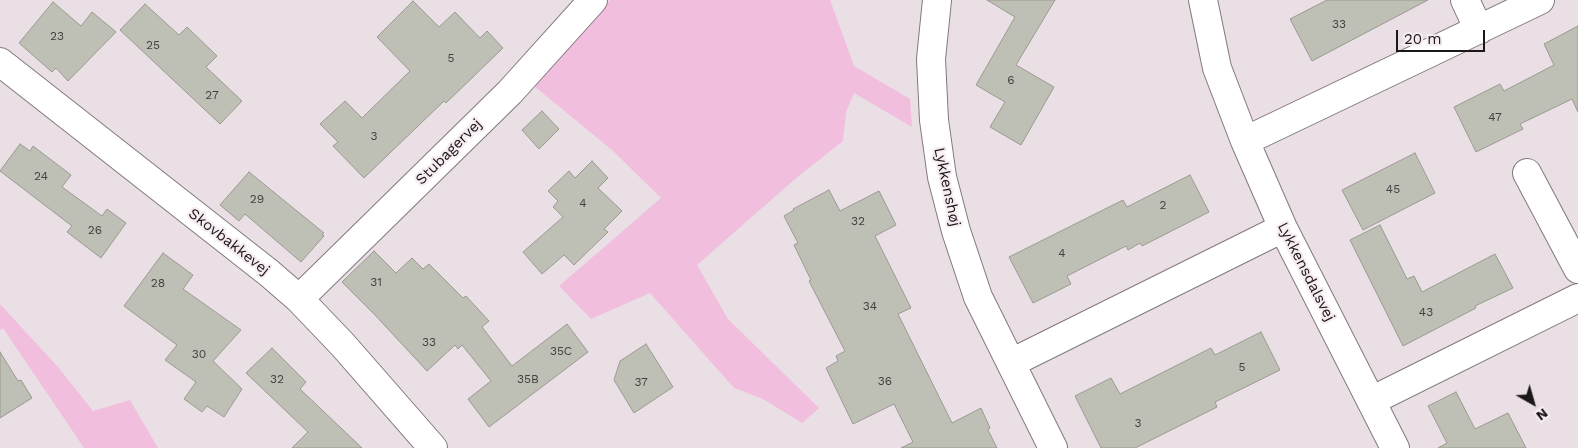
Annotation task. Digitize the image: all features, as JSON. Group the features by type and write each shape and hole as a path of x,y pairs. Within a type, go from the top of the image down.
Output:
{"street":[{"name":"Stubagervej","path":"299,299 510,92 593,0"},
{"name":"Lykkenshøj","path":"937,0 931,59 934,120 942,178 956,231 978,297 1053,448"},
{"name":"Lykkensdalsvej","path":"1203,0 1217,68 1244,141 1283,228 1395,448"},
{"path":"1465,0 1479,30"},
{"path":"1244,141 1540,0"},
{"name":"Skovbakkevej","path":"0,62 269,273 299,299 343,345 433,448"},
{"path":"1527,172 1578,269"},
{"path":"1010,363 1283,228"},
{"path":"1371,401 1578,298"}],"shaded area":[{"path":"610,0 830,0 854,66 910,99 912,127 854,93 846,112 843,141 795,179 697,265 728,319 819,408 802,423 763,399 734,388 650,293 591,319 559,286 661,198 612,150 534,86"},
{"path":"0,304 58,367 93,411 130,400 158,448 84,448 3,328 0,330"}],"building":[{"path":"987,0 1055,0 1016,65 1054,87 1021,145 990,127 1005,102 976,85 1015,17"},
{"path":"1327,0 1428,0 1312,61 1290,19"},
{"path":"413,1 439,27 455,12 480,38 487,31 503,48 446,103 444,101 364,178 333,146 338,142 320,124 345,101 362,118 410,71 377,37"},
{"path":"53,2 81,26 92,12 116,32 68,81 56,68 52,72 19,43"},
{"path":"145,4 179,35 187,27 217,56 206,67 242,101 220,124 120,30"},
{"path":"1578,26 1578,112 1572,99 1520,124 1523,129 1476,152 1454,107 1500,84 1504,91 1554,65 1544,44"},
{"path":"542,111 559,129 539,149 522,130"},
{"path":"20,144 30,151 33,146 71,175 62,187 102,216 107,209 126,223 101,258 67,232 72,226 0,171"},
{"path":"1415,153 1435,193 1363,230 1342,190"},
{"path":"592,161 608,178 598,188 622,211 604,229 608,232 574,265 564,255 542,274 523,252 563,217 553,207 558,201 548,191 569,171 575,178"},
{"path":"249,172 324,233 322,235 324,236 301,262 245,214 239,221 220,205"},
{"path":"1190,175 1209,212 1142,246 1140,243 1128,250 1126,246 1067,276 1071,284 1033,303 1009,257 1123,200 1127,207"},
{"path":"829,190 840,211 879,191 896,225 875,236 911,308 898,314 952,423 981,408 990,428 988,430 997,448 901,448 913,442 894,404 853,424 826,368 838,361 836,356 845,351 809,281 811,280 794,245 798,243 784,216 793,209"},
{"path":"1380,225 1407,279 1414,276 1422,292 1495,254 1513,288 1475,306 1476,308 1403,346 1350,240"},
{"path":"374,251 396,273 412,258 423,269 429,264 463,298 466,296 489,321 482,327 512,366 567,324 588,352 489,427 468,399 491,381 462,345 458,349 455,345 427,371 342,282"},
{"path":"163,253 193,275 183,289 241,330 213,361 242,389 224,417 207,406 202,412 184,399 196,382 165,360 177,345 124,306"},
{"path":"1261,332 1280,370 1215,402 1217,407 1135,448 1101,448 1075,396 1111,378 1120,394 1211,348 1215,355"},
{"path":"646,344 673,387 634,413 614,380 620,361"},
{"path":"272,348 306,382 300,389 362,448 292,448 308,432 246,373"},
{"path":"0,352 18,381 21,380 32,398 0,418"},
{"path":"1456,392 1475,429 1508,413 1526,448 1438,448 1447,443 1428,406"}]}
